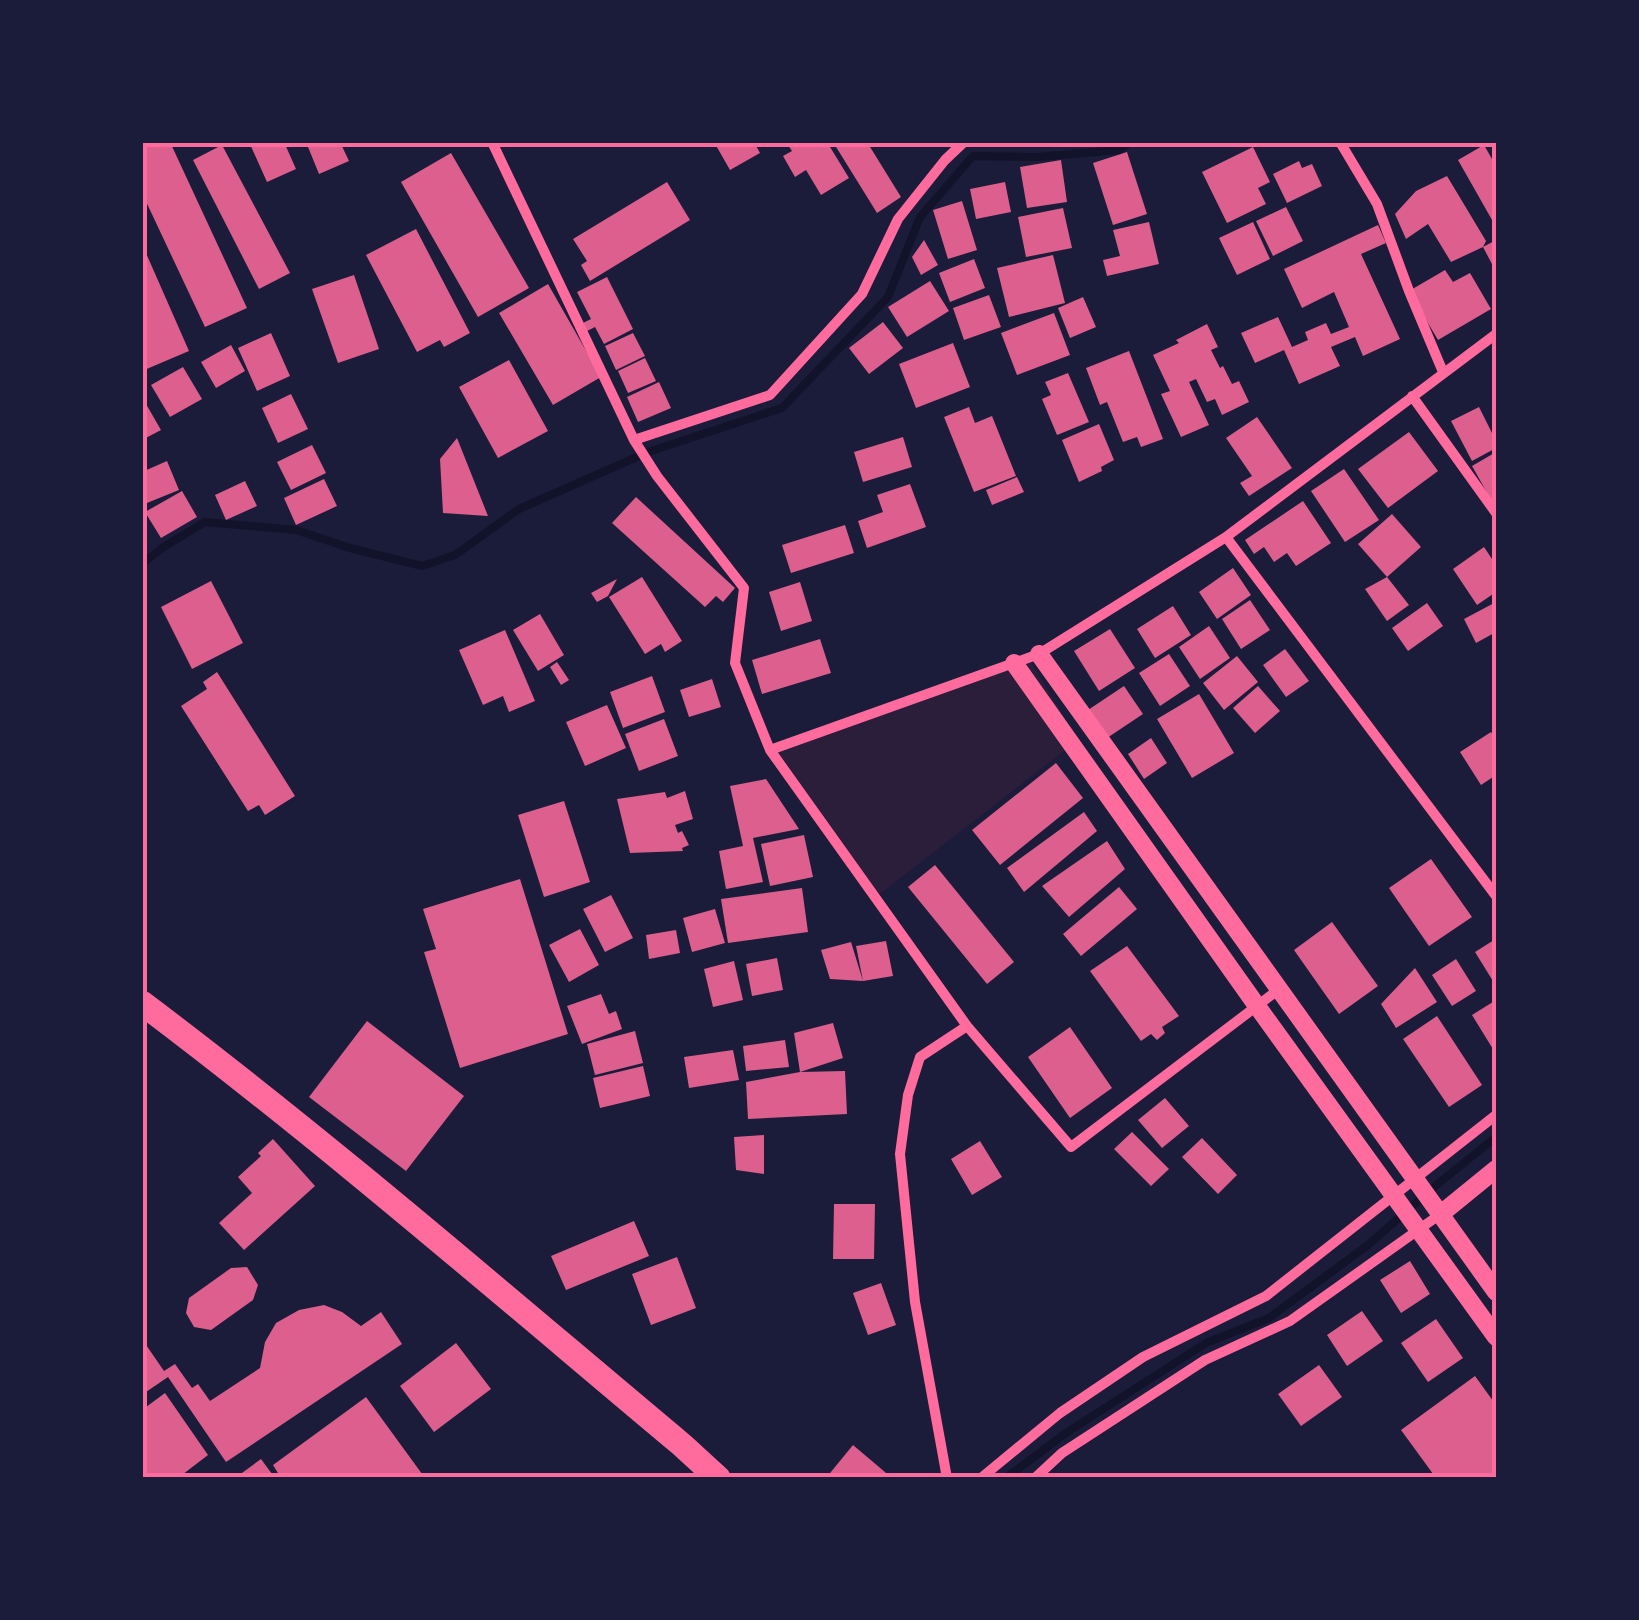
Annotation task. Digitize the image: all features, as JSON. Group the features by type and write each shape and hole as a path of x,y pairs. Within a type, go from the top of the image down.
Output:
{"highway":[{"path":"142,1003 419,1225 718,1478"}],"street":[{"path":"492,142 634,440 657,476 744,588 735,663 770,750 967,1026 1072,1147 1278,990"},
{"path":"634,440 770,395 862,294 898,219 964,142"},
{"path":"1340,142 1378,204 1443,372"},
{"path":"770,750 1040,654 1226,537 1496,334"},
{"path":"1412,396 1496,514"},
{"path":"1226,537 1496,896"},
{"path":"1040,654 1496,1292"},
{"path":"1014,663 1496,1337"},
{"path":"947,1478 916,1302 900,1154 908,1095 920,1057 967,1026"},
{"path":"981,1478 1060,1413 1143,1357 1266,1296 1496,1116"},
{"path":"1034,1478 1062,1453 1205,1360 1290,1322 1496,1169"}],"shaded area":[{"path":"1029,659 1078,740 876,897 770,750"}],"building":[{"path":"142,142 170,142 247,308 205,327 142,193"},
{"path":"249,142 284,142 296,169 267,182"},
{"path":"306,142 340,142 349,161 319,174"},
{"path":"714,142 754,142 760,153 730,170"},
{"path":"786,142 827,142 849,178 821,195 806,170 795,177 783,156 792,151"},
{"path":"833,142 867,142 901,197 877,213"},
{"path":"222,145 290,273 259,289 193,160"},
{"path":"1484,145 1496,166 1496,227 1458,160"},
{"path":"1253,147 1270,182 1258,188 1266,204 1227,223 1202,172"},
{"path":"1127,152 1147,214 1113,225 1093,163"},
{"path":"451,153 529,288 478,317 401,182"},
{"path":"1061,160 1067,202 1027,208 1020,167"},
{"path":"1299,161 1302,168 1312,164 1322,186 1287,203 1273,174"},
{"path":"1447,176 1486,241 1483,247 1451,262 1428,224 1406,239 1395,214 1416,191"},
{"path":"667,182 690,220 590,281 581,265 587,261 573,239"},
{"path":"1005,182 1011,212 976,219 970,189"},
{"path":"962,201 977,250 948,259 933,210"},
{"path":"1286,207 1303,241 1273,256 1256,221"},
{"path":"1063,208 1072,248 1026,257 1018,217"},
{"path":"1149,222 1159,264 1107,276 1103,260 1120,256 1113,230"},
{"path":"1253,222 1270,259 1237,275 1219,238"},
{"path":"1378,225 1386,243 1361,254 1400,339 1363,356 1355,337 1331,347 1340,366 1299,384 1284,350 1255,363 1241,333 1278,317 1292,347 1308,340 1305,332 1326,323 1331,334 1349,327 1334,292 1302,308 1284,269"},
{"path":"416,229 470,333 444,347 440,340 417,352 366,255"},
{"path":"924,240 938,265 921,275 912,257"},
{"path":"1496,240 1493,266 1483,247"},
{"path":"142,244 189,351 142,371"},
{"path":"1053,255 1065,303 1009,317 997,268"},
{"path":"974,259 985,288 950,302 939,273"},
{"path":"1445,270 1453,282 1470,273 1491,309 1438,340 1409,291"},
{"path":"354,275 379,349 338,363 312,289"},
{"path":"607,277 633,329 604,344 595,327 587,331 583,323 591,319 577,292"},
{"path":"930,281 949,311 907,337 888,307"},
{"path":"548,284 601,377 553,405 499,313"},
{"path":"989,295 1001,327 964,340 953,308"},
{"path":"1083,297 1096,327 1070,338 1058,308"},
{"path":"1054,313 1070,355 1017,375 1001,333"},
{"path":"883,322 903,348 869,374 849,348"},
{"path":"1207,324 1218,347 1211,350 1220,368 1223,366 1232,384 1239,381 1249,402 1222,415 1215,399 1207,402 1196,379 1189,382 1209,425 1181,437 1161,394 1170,391 1153,355"},
{"path":"271,333 290,376 257,391 238,348"},
{"path":"633,333 645,356 616,370 605,346"},
{"path":"953,343 970,387 916,408 899,364"},
{"path":"231,345 245,371 216,388 201,362"},
{"path":"1129,351 1163,439 1141,447 1137,437 1123,442 1107,402 1100,405 1086,368"},
{"path":"645,358 656,381 628,393 618,371"},
{"path":"509,360 548,431 498,458 459,387"},
{"path":"183,367 202,399 170,417 151,385"},
{"path":"1068,373 1089,422 1057,435 1042,399 1051,395 1045,382"},
{"path":"659,382 671,408 638,422 627,397"},
{"path":"291,394 308,429 278,443 262,408"},
{"path":"142,397 161,430 142,440"},
{"path":"969,407 975,423 992,416 1016,476 974,492 944,417"},
{"path":"1479,407 1496,448 1472,461 1451,421"},
{"path":"1257,417 1292,468 1249,496 1240,483 1252,476 1226,438"},
{"path":"1099,424 1114,460 1079,482 1062,440"},
{"path":"1409,432 1438,471 1388,508 1358,469"},
{"path":"903,437 912,467 863,482 854,452"},
{"path":"457,438 488,516 443,513 440,459"},
{"path":"312,445 326,473 291,490 277,462"},
{"path":"1496,452 1496,503 1494,505 1472,466"},
{"path":"167,461 179,490 142,505 142,472"},
{"path":"1344,469 1379,520 1345,542 1311,491"},
{"path":"1017,477 1024,492 992,505 986,490"},
{"path":"324,479 337,506 296,525 284,498"},
{"path":"245,481 257,506 226,520 215,495"},
{"path":"910,484 926,527 867,548 858,521 883,512 877,495"},
{"path":"182,491 197,517 161,538 145,512"},
{"path":"636,497 735,588 723,602 716,596 705,607 612,523"},
{"path":"1303,501 1331,543 1296,566 1287,553 1274,562 1264,547 1254,554 1245,540"},
{"path":"1392,514 1421,547 1387,577 1358,544"},
{"path":"845,525 854,553 791,573 782,545"},
{"path":"1484,547 1496,565 1496,592 1477,605 1453,569"},
{"path":"1233,568 1251,595 1217,619 1199,592"},
{"path":"642,577 682,641 665,652 661,644 645,654 609,597"},
{"path":"1387,577 1409,605 1387,621 1365,589"},
{"path":"617,579 608,596 597,602 591,593"},
{"path":"211,581 243,643 192,669 161,607"},
{"path":"800,582 812,621 781,631 769,592"},
{"path":"1250,600 1270,630 1241,649 1222,619"},
{"path":"1496,602 1496,632 1476,643 1464,619"},
{"path":"1427,603 1443,626 1408,651 1392,628"},
{"path":"1173,606 1191,635 1155,658 1137,629"},
{"path":"540,614 564,655 538,671 513,630"},
{"path":"1209,626 1230,658 1200,679 1179,647"},
{"path":"1110,629 1135,668 1099,691 1074,651"},
{"path":"505,630 535,701 509,712 503,696 483,705 459,650"},
{"path":"820,639 831,673 762,694 752,660"},
{"path":"1285,649 1309,681 1286,697 1263,665"},
{"path":"1169,654 1190,686 1160,706 1139,673"},
{"path":"1237,656 1258,682 1224,710 1203,683"},
{"path":"557,662 569,680 561,685 550,667"},
{"path":"217,672 295,796 265,815 259,805 248,811 181,706 207,689 203,682"},
{"path":"652,676 665,712 623,728 610,692"},
{"path":"712,679 721,707 689,717 680,690"},
{"path":"1124,686 1143,714 1104,740 1085,712"},
{"path":"1258,686 1280,711 1255,733 1233,708"},
{"path":"1199,694 1234,753 1192,778 1157,719"},
{"path":"607,705 626,748 585,766 566,722"},
{"path":"664,719 678,756 639,771 625,734"},
{"path":"1491,732 1496,740 1496,775 1481,785 1460,752"},
{"path":"1151,738 1167,763 1144,779 1128,754"},
{"path":"1056,763 1083,798 1000,865 972,830"},
{"path":"766,779 799,829 753,838 763,882 726,889 719,851 743,846 730,786"},
{"path":"685,791 693,819 675,825 689,845 683,851 630,853 617,799 665,792 667,798"},
{"path":"564,801 590,882 544,897 518,815"},
{"path":"1084,812 1097,831 1024,892 1007,868"},
{"path":"804,835 813,877 770,886 761,844"},
{"path":"1107,841 1125,869 1069,917 1042,886"},
{"path":"1431,859 1472,917 1429,946 1389,888"},
{"path":"935,865 1014,962 987,984 908,887"},
{"path":"520,879 568,1034 460,1068 424,952 436,949 423,909"},
{"path":"1119,887 1137,909 1081,956 1063,934"},
{"path":"802,888 808,932 728,943 721,899"},
{"path":"611,895 633,938 605,952 583,909"},
{"path":"715,909 725,943 692,952 683,918"},
{"path":"1332,922 1378,986 1339,1014 1294,950"},
{"path":"580,929 599,965 569,982 549,945"},
{"path":"676,930 680,953 649,959 646,935"},
{"path":"1494,940 1496,945 1496,986 1475,952"},
{"path":"886,941 893,976 863,981 856,946"},
{"path":"851,942 863,981 830,979 821,950"},
{"path":"1127,946 1179,1016 1162,1027 1165,1033 1157,1040 1151,1034 1141,1041 1090,971"},
{"path":"777,958 783,990 752,996 746,964"},
{"path":"1456,959 1476,991 1452,1006 1432,975"},
{"path":"734,961 743,1000 713,1007 704,969"},
{"path":"1415,968 1437,1002 1396,1028 1381,1004"},
{"path":"601,994 609,1014 616,1011 622,1029 582,1044 567,1006"},
{"path":"1496,1000 1496,1054 1472,1015"},
{"path":"1437,1016 1482,1085 1449,1107 1403,1039"},
{"path":"367,1021 464,1096 406,1171 309,1097"},
{"path":"833,1023 843,1058 800,1072 794,1033"},
{"path":"1070,1027 1112,1088 1070,1118 1028,1057"},
{"path":"635,1031 643,1063 595,1075 587,1044"},
{"path":"785,1040 789,1067 746,1071 743,1046"},
{"path":"733,1050 739,1080 689,1088 684,1057"},
{"path":"643,1066 650,1096 600,1108 593,1078"},
{"path":"845,1071 847,1114 748,1119 746,1082 800,1072"},
{"path":"1165,1098 1189,1126 1162,1148 1138,1120"},
{"path":"1132,1132 1169,1169 1151,1186 1114,1149"},
{"path":"764,1135 764,1174 736,1170 734,1137"},
{"path":"1202,1138 1237,1175 1218,1194 1182,1157"},
{"path":"273,1139 315,1186 244,1250 219,1223 252,1193 238,1177"},
{"path":"980,1141 1002,1177 972,1195 951,1159"},
{"path":"834,1204 875,1204 874,1259 833,1259"},
{"path":"634,1221 649,1256 566,1290 551,1256"},
{"path":"677,1257 696,1308 651,1325 632,1274"},
{"path":"1410,1261 1430,1294 1401,1313 1380,1280"},
{"path":"247,1267 258,1285 253,1300 211,1330 194,1327 186,1313 189,1298 231,1268"},
{"path":"881,1283 896,1325 868,1335 853,1293"},
{"path":"324,1305 361,1326 381,1312 402,1344 226,1462 168,1377 146,1392 142,1387 142,1339 164,1371 175,1364 192,1388 198,1384 210,1401 260,1368 265,1342 276,1323 299,1310"},
{"path":"1362,1311 1383,1341 1347,1366 1327,1335"},
{"path":"1436,1319 1463,1358 1428,1382 1401,1343"},
{"path":"456,1343 491,1389 434,1432 400,1386"},
{"path":"1319,1365 1342,1397 1301,1426 1278,1394"},
{"path":"1475,1376 1496,1405 1496,1478 1436,1478 1401,1430"},
{"path":"165,1393 208,1455 178,1478 142,1478 142,1410"},
{"path":"366,1397 425,1478 281,1478 273,1465"},
{"path":"853,1445 892,1478 826,1478"},
{"path":"261,1459 275,1478 235,1478"}],"waterway":[{"path":"142,564 205,522 296,530 422,566 455,555 519,509 648,452 782,408 888,297 920,217 973,156 1037,157 1119,150 1131,142"},
{"path":"1006,1478 1066,1433 1206,1343 1269,1318 1368,1245 1496,1137"}]}
